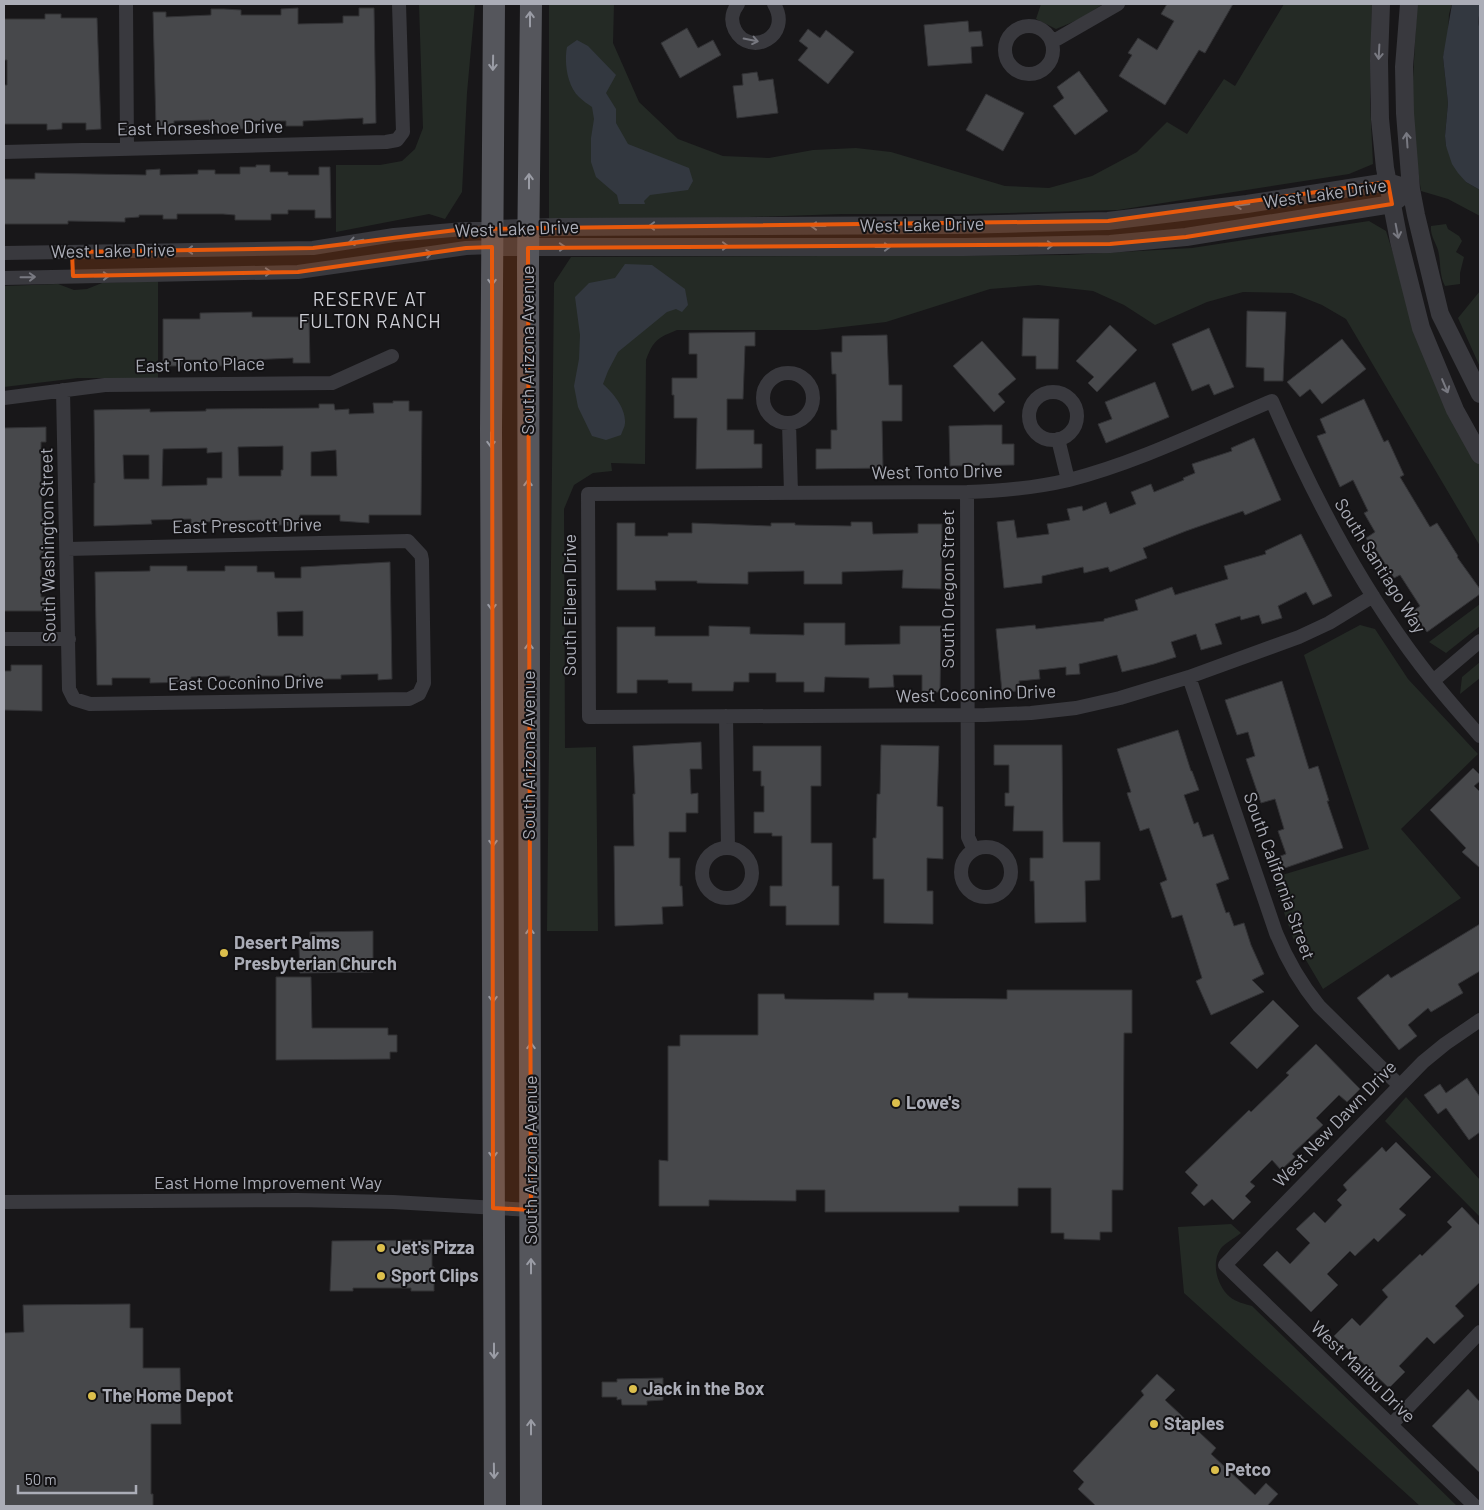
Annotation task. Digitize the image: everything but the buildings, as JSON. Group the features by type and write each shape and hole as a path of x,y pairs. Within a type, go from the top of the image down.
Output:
{"main road":[{"name":"South Arizona Avenue","path":"494,4 492,238 495,1506"},
{"name":"South Arizona Avenue","path":"530,4 528,384 531,1506"}],"street":[{"path":"126,4 127,148"},
{"name":"East Horseshoe Drive","path":"4,152 386,142 397,140 403,132 399,4"},
{"path":"738,4 732,18 733,26 743,38 757,42 770,38 778,26 780,18 774,4"},
{"path":"1052,42 1118,4"},
{"path":"1382,4 1379,62 1380,119 1388,182 1399,241 1421,328 1455,410 1480,455"},
{"path":"1409,4 1404,67 1405,112 1411,189 1419,236 1440,314 1480,394"},
{"name":"West Lake Drive","path":"528,238 1108,221 1247,204 1388,182 1411,189"},
{"name":"West Lake Drive","path":"4,253 313,248 394,235 464,229 492,238 964,247 1110,244 1186,237 1392,204 1411,189"},
{"name":"West Lake Drive","path":"4,278 298,272 466,248 492,238"},
{"path":"72,252 73,276"},
{"name":"East Tonto Place","path":"4,398 105,385 332,382 392,356"},
{"name":"South Washington Street","path":"63,390 69,689 74,699"},
{"name":"West Tonto Drive","path":"588,494 967,492 1035,487 1068,480 1136,458 1272,401"},
{"name":"South Santiago Way","path":"1272,401 1301,468 1331,525 1373,596 1432,681 1480,736"},
{"path":"789,423 791,493"},
{"path":"1058,439 1068,480"},
{"name":"South Oregon Street","path":"967,492 968,837 974,850"},
{"name":"South Eileen Drive","path":"588,494 589,717"},
{"name":"East Prescott Drive","path":"67,549 408,541 422,560 424,683 419,694"},
{"name":"West Coconino Drive","path":"589,717 967,715 1030,713 1076,708 1120,698 1188,677 1299,637 1329,623 1373,596"},
{"path":"4,639 69,639"},
{"path":"1432,681 1480,641"},
{"name":"South California Street","path":"1188,677 1276,933 1290,964 1308,993 1319,1006 1399,1085"},
{"name":"East Coconino Drive","path":"74,699 90,704 100,704 409,699 419,694"},
{"path":"726,716 728,848"},
{"name":"West New Dawn Drive","path":"1225,1265 1399,1085 1445,1044 1480,1020"},
{"name":"East Home Improvement Way","path":"4,1202 297,1200 393,1202 531,1210"},
{"name":"West Malibu Drive","path":"1225,1265 1475,1506"},
{"path":"1390,1425 1480,1332"}],"highlighted area":[{"path":"1388,182 1392,204 1186,237 1110,244 528,248 531,1210 493,1208 492,247 466,248 298,272 73,276 72,252 313,248 464,229 1108,221"}],"shaded area":[{"path":"419,4 475,4 467,93 462,192 445,219 429,214 336,232 336,165 380,165 402,161 415,149 423,128"},
{"path":"549,4 614,4 613,43 639,102 678,139 723,156 769,158 813,150 856,148 891,152 1005,186 1049,188 1092,176 1137,152 1167,122 1187,134 1224,79 1235,86 1284,4 1372,4 1370,103 1373,164 1349,174 1118,210 969,214 842,214 630,221 549,219"},
{"path":"1041,4 1103,4 1080,19 1056,29 1036,19"},
{"path":"1417,4 1452,4 1443,57 1448,103 1446,146 1466,182 1480,190 1480,216 1448,199 1421,191 1414,144 1412,99"},
{"path":"1452,4 1480,4 1480,190 1466,182 1458,173 1452,164 1446,146 1448,103 1443,57"},
{"path":"577,40 588,46 616,75 606,93 616,109 616,123 628,144 689,168 693,181 688,190 650,195 644,201 645,204 619,204 617,195 596,177 591,162 591,138 594,119 592,107 575,92 569,80 566,67 567,47"},
{"path":"1369,221 1386,231 1425,353 1480,466 1480,546 1346,319 1322,305 1292,293 1243,292 1207,302 1155,325 1124,305 1093,291 1038,285 990,289 886,322 817,330 677,330 657,340 646,360 645,464 611,463 612,471 593,473 574,485 564,509 565,748 596,747 598,931 547,931 554,283 571,257 1068,255 1192,248"},
{"path":"1446,224 1448,229 1459,236 1462,241 1456,252 1464,257 1460,273 1460,284 1445,286 1431,226"},
{"path":"625,264 652,265 685,289 688,305 682,312 676,309 667,312 618,352 603,384 615,396 621,406 625,417 625,424 621,435 606,440 592,436 578,407 574,386 579,359 580,335 575,297 589,283 615,278"},
{"path":"158,281 158,378 78,378 4,387 4,286 58,284 74,290 87,289 102,283"},
{"path":"1480,291 1480,367 1458,318"},
{"path":"1480,604 1480,626 1446,653 1429,642"},
{"path":"1360,625 1375,629 1408,679 1478,754 1401,829 1461,898 1323,989 1293,938 1272,878 1369,849 1304,655"},
{"path":"1480,662 1480,678 1460,694 1462,677"},
{"path":"1406,1097 1480,1180 1480,1217 1385,1121"},
{"path":"1231,1224 1241,1233 1222,1247 1216,1260 1217,1274 1225,1292 1235,1300 1252,1306 1457,1506 1420,1506 1184,1293 1178,1227"}],"place":[{"name":"Desert Palms Presbyterian Church","path":"224,953"},
{"name":"Lowe's","path":"896,1103"},
{"name":"Jet's Pizza","path":"381,1248"},
{"name":"Sport Clips","path":"381,1276"},
{"name":"Jack in the Box","path":"633,1389"},
{"name":"The Home Depot","path":"92,1396"},
{"name":"Staples","path":"1154,1424"},
{"name":"Petco","path":"1215,1470"}],"district":[{"name":"RESERVE AT FULTON RANCH","path":"370,310"}]}
